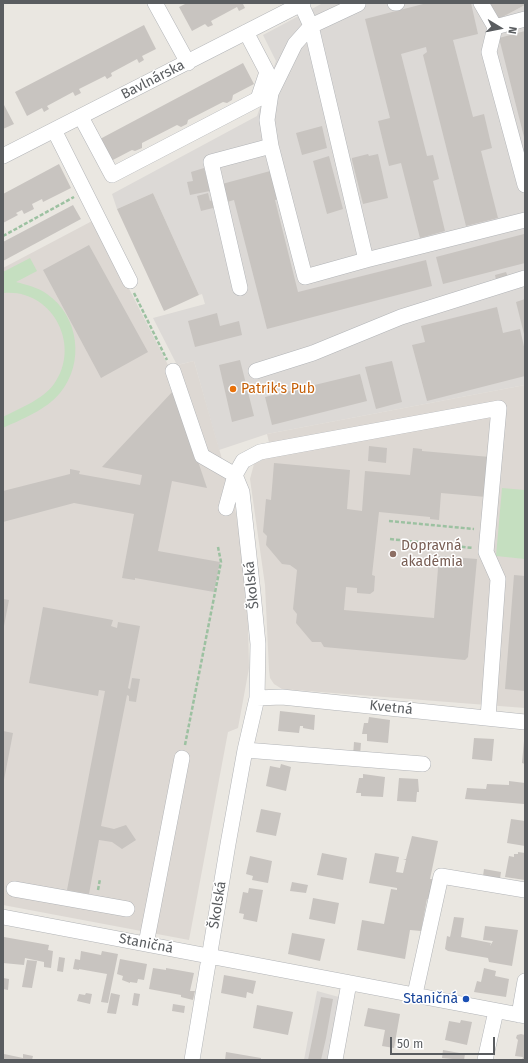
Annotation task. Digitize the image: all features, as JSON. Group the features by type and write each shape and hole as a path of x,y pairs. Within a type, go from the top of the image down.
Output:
{"street":[{"path":"155,3 188,63"},
{"path":"302,3 311,26 366,260"},
{"name":"Bavlnárska","path":"3,156 188,63 302,3"},
{"path":"481,3 494,27 489,52 521,153 525,186"},
{"path":"358,4 311,26 295,44 271,93 267,120 271,146 305,277 525,220"},
{"path":"494,27 525,19"},
{"path":"81,117 112,175 258,99 267,72 246,32"},
{"path":"54,130 130,281"},
{"path":"240,288 211,162 271,146"},
{"path":"256,371 313,353 401,317 525,278"},
{"path":"171,368 202,456 235,475"},
{"path":"226,508 235,475 243,461 260,452 499,408 486,549 498,579 488,718"},
{"name":"Školská","path":"192,1060 245,750 257,698 258,644 242,492 235,475"},
{"name":"Kvetná","path":"257,698 282,697 525,722"},
{"path":"245,750 423,764"},
{"path":"146,944 182,758"},
{"path":"415,994 441,876 525,890"},
{"path":"14,888 127,909"},
{"name":"Staničná","path":"3,917 522,1015"},
{"path":"522,1015 525,982"},
{"path":"335,1060 349,983"},
{"path":"485,1060 496,1011"}],"path":[{"path":"3,236 84,191"},
{"path":"130,281 131,287 171,368"},
{"path":"389,521 488,530"},
{"path":"390,539 486,549"},
{"path":"182,758 220,562 218,547"}],"shaded area":[{"path":"323,3 486,3 495,21 525,5 525,385 267,434 219,450 194,361 177,365 153,318 205,304 202,294 199,295 153,193 117,209 112,194 257,116 276,61 263,35"},
{"path":"94,220 169,367 194,361 234,501 242,553 248,624 249,668 238,728 228,732 189,940 3,905 3,268"},
{"name":"Dopravná akadémia","path":"525,385 525,708 282,689 274,684 270,678 269,670 265,585 250,479 254,464 272,455 267,434"},
{"path":"317,991 346,999 335,1060 304,1060"}],"green space":[{"path":"30,258 37,271 16,282 32,286 47,294 58,303 66,315 72,327 75,340 73,368 68,381 54,399 33,414 3,428 3,417 37,399 54,384 62,369 65,353 63,337 57,322 48,309 36,300 20,294 3,293 3,272"},
{"path":"502,488 525,490 525,559 496,556"}],"building":[{"path":"187,3 245,3 243,4 245,8 239,11 237,7 211,21 213,25 208,27 205,24 192,31 179,7"},
{"path":"427,3 471,3 478,34 453,40 473,117 484,114 492,148 481,151 498,218 466,226 423,55 427,52 426,47 401,54 427,156 433,155 439,179 433,181 445,231 420,238 401,163 389,166 378,121 390,118 365,19"},
{"path":"486,3 525,3 525,5 495,21"},
{"path":"144,25 156,49 142,56 144,60 139,63 137,59 111,73 112,76 107,79 105,76 79,89 81,93 75,96 73,92 47,106 49,109 44,112 42,108 27,116 15,92"},
{"path":"525,31 525,137 524,137 499,38"},
{"path":"243,63 254,84 233,95 232,100 227,103 223,102 188,120 187,124 181,127 177,125 142,143 142,148 135,151 132,150 111,161 100,139"},
{"path":"3,103 14,124 3,129"},
{"path":"322,126 327,148 302,155 296,133"},
{"path":"368,154 369,156 378,154 388,198 363,204 352,158"},
{"path":"329,156 343,209 327,214 313,161"},
{"path":"59,164 71,188 43,202 42,199 32,204 34,209 24,214 22,210 16,213 18,215 3,223 3,194"},
{"path":"204,168 210,191 190,195 187,182 193,181 191,172"},
{"path":"274,170 282,198 275,200 298,292 426,260 432,286 267,329 234,200 227,202 222,184"},
{"path":"153,193 199,295 164,311 117,209"},
{"path":"208,193 210,201 215,199 217,207 201,211 197,196"},
{"path":"73,205 81,219 3,261 3,242"},
{"path":"524,234 525,263 443,284 436,257"},
{"path":"89,245 148,352 101,378 43,270"},
{"path":"506,272 508,277 496,280 495,275"},
{"path":"525,299 525,334 524,334 516,302"},
{"path":"497,307 503,333 520,329 525,351 525,376 427,401 412,345 425,342 421,326"},
{"path":"217,313 220,326 239,321 242,335 195,347 188,321"},
{"path":"240,360 254,416 232,422 219,365"},
{"path":"392,361 402,402 376,409 365,367"},
{"path":"360,374 367,401 272,425 265,397"},
{"path":"174,390 207,488 172,481 158,551 220,562 214,592 135,578 135,580 122,578 134,514 74,503 3,522 3,491 70,474 70,469 80,471 79,474 140,485 142,475 102,467"},
{"path":"369,446 387,448 386,463 368,461"},
{"path":"413,448 422,449 422,451 490,457 486,497 441,493 439,520 430,519 430,517 379,512 372,575 375,576 374,591 370,594 357,593 357,588 346,587 344,610 434,618 439,556 477,559 468,657 465,660 324,647 321,642 312,642 296,623 297,614 293,609 297,570 290,565 282,564 266,545 267,536 263,532 266,499 271,500 274,463 350,470 347,509 362,511 365,471 410,475"},
{"path":"514,575 525,576 525,691 505,689"},
{"path":"3,599 9,600 4,626 3,626"},
{"path":"43,607 113,620 111,626 117,628 118,622 140,626 128,688 130,689 132,678 140,679 136,702 129,701 129,696 127,695 101,826 114,829 126,825 136,840 122,849 112,842 99,840 89,894 67,890 105,691 99,690 98,696 29,683"},
{"path":"280,711 315,715 314,730 300,726 299,733 278,731"},
{"path":"369,717 390,720 388,743 367,741 367,734 362,734 364,723 368,723"},
{"path":"3,731 13,733 4,780 3,780"},
{"path":"474,738 494,739 492,761 472,759"},
{"path":"525,741 525,764 522,763"},
{"path":"354,742 361,743 360,756 353,756"},
{"path":"281,764 291,767 286,791 266,786 270,766 280,768"},
{"path":"363,774 385,777 383,797 361,796 361,793 356,793 359,778 363,778"},
{"path":"399,778 418,779 419,792 417,792 416,802 397,801"},
{"path":"509,781 525,783 524,804 465,799 467,788 486,789 487,784 509,785"},
{"path":"261,809 281,813 276,836 256,832"},
{"path":"511,819 525,821 525,846 507,843"},
{"path":"412,836 438,841 430,879 434,879 431,899 427,899 421,931 410,930 405,959 357,950 362,920 384,924 391,889 397,890 397,888 369,883 375,853 399,857 396,872 403,873 406,860 403,859 406,859"},
{"path":"518,852 525,853 525,880 505,877 509,856 514,857 514,854 518,854"},
{"path":"322,853 347,858 343,880 317,875"},
{"path":"250,856 272,861 268,883 252,880 253,876 246,874"},
{"path":"484,869 501,872 500,879 483,876"},
{"path":"292,882 308,885 306,893 290,891"},
{"path":"249,888 263,890 257,922 243,919 244,914 239,913 243,892 248,893"},
{"path":"313,898 339,903 335,924 309,919"},
{"path":"454,917 464,918 461,937 491,943 490,946 493,941 483,940 485,926 518,930 512,966 489,962 488,958 448,951 445,949 447,936 450,937"},
{"path":"292,933 325,939 320,961 288,954"},
{"path":"4,937 49,945 48,950 53,951 51,968 44,967 44,962 25,958 24,965 3,963"},
{"path":"81,951 101,955 102,951 118,954 108,1003 101,1002 107,974 73,969 75,959 80,960"},
{"path":"59,957 65,958 63,972 57,971"},
{"path":"120,959 147,964 144,980 138,979 137,983 130,983 122,980 123,976 117,974"},
{"path":"27,960 37,961 32,988 22,987"},
{"path":"153,968 166,970 166,968 194,973 190,991 195,991 193,1000 181,997 181,995 149,989"},
{"path":"484,968 496,971 495,976 509,979 506,997 474,992 477,981 481,982"},
{"path":"224,975 256,981 253,994 247,992 246,998 221,993"},
{"path":"3,978 9,979 8,990 3,989"},
{"path":"86,993 92,994 90,1004 77,1001 79,994 85,995"},
{"path":"111,993 120,995 116,1014 107,1013"},
{"path":"134,993 140,994 138,1006 132,1005"},
{"path":"321,997 333,999 326,1038 321,1060 308,1060"},
{"path":"173,1004 185,1006 184,1013 172,1011"},
{"path":"257,1005 293,1012 288,1035 253,1028"},
{"path":"368,1008 400,1014 394,1048 382,1046 385,1030 364,1026"},
{"path":"461,1020 472,1022 467,1045 445,1040 449,1021 460,1023"},
{"path":"517,1035 525,1035 525,1060 522,1060 523,1057 515,1056 518,1040 516,1038"},
{"path":"443,1050 465,1054 464,1060 442,1058"},
{"path":"226,1052 261,1058 261,1060 225,1060"},
{"path":"4,1054 23,1058 23,1054 33,1056 32,1060 3,1060"}],"place":[{"name":"Patrik's Pub","path":"233,389"},
{"name":"Dopravná akadémia","path":"393,554"},
{"name":"Staničná","path":"466,999"}]}
